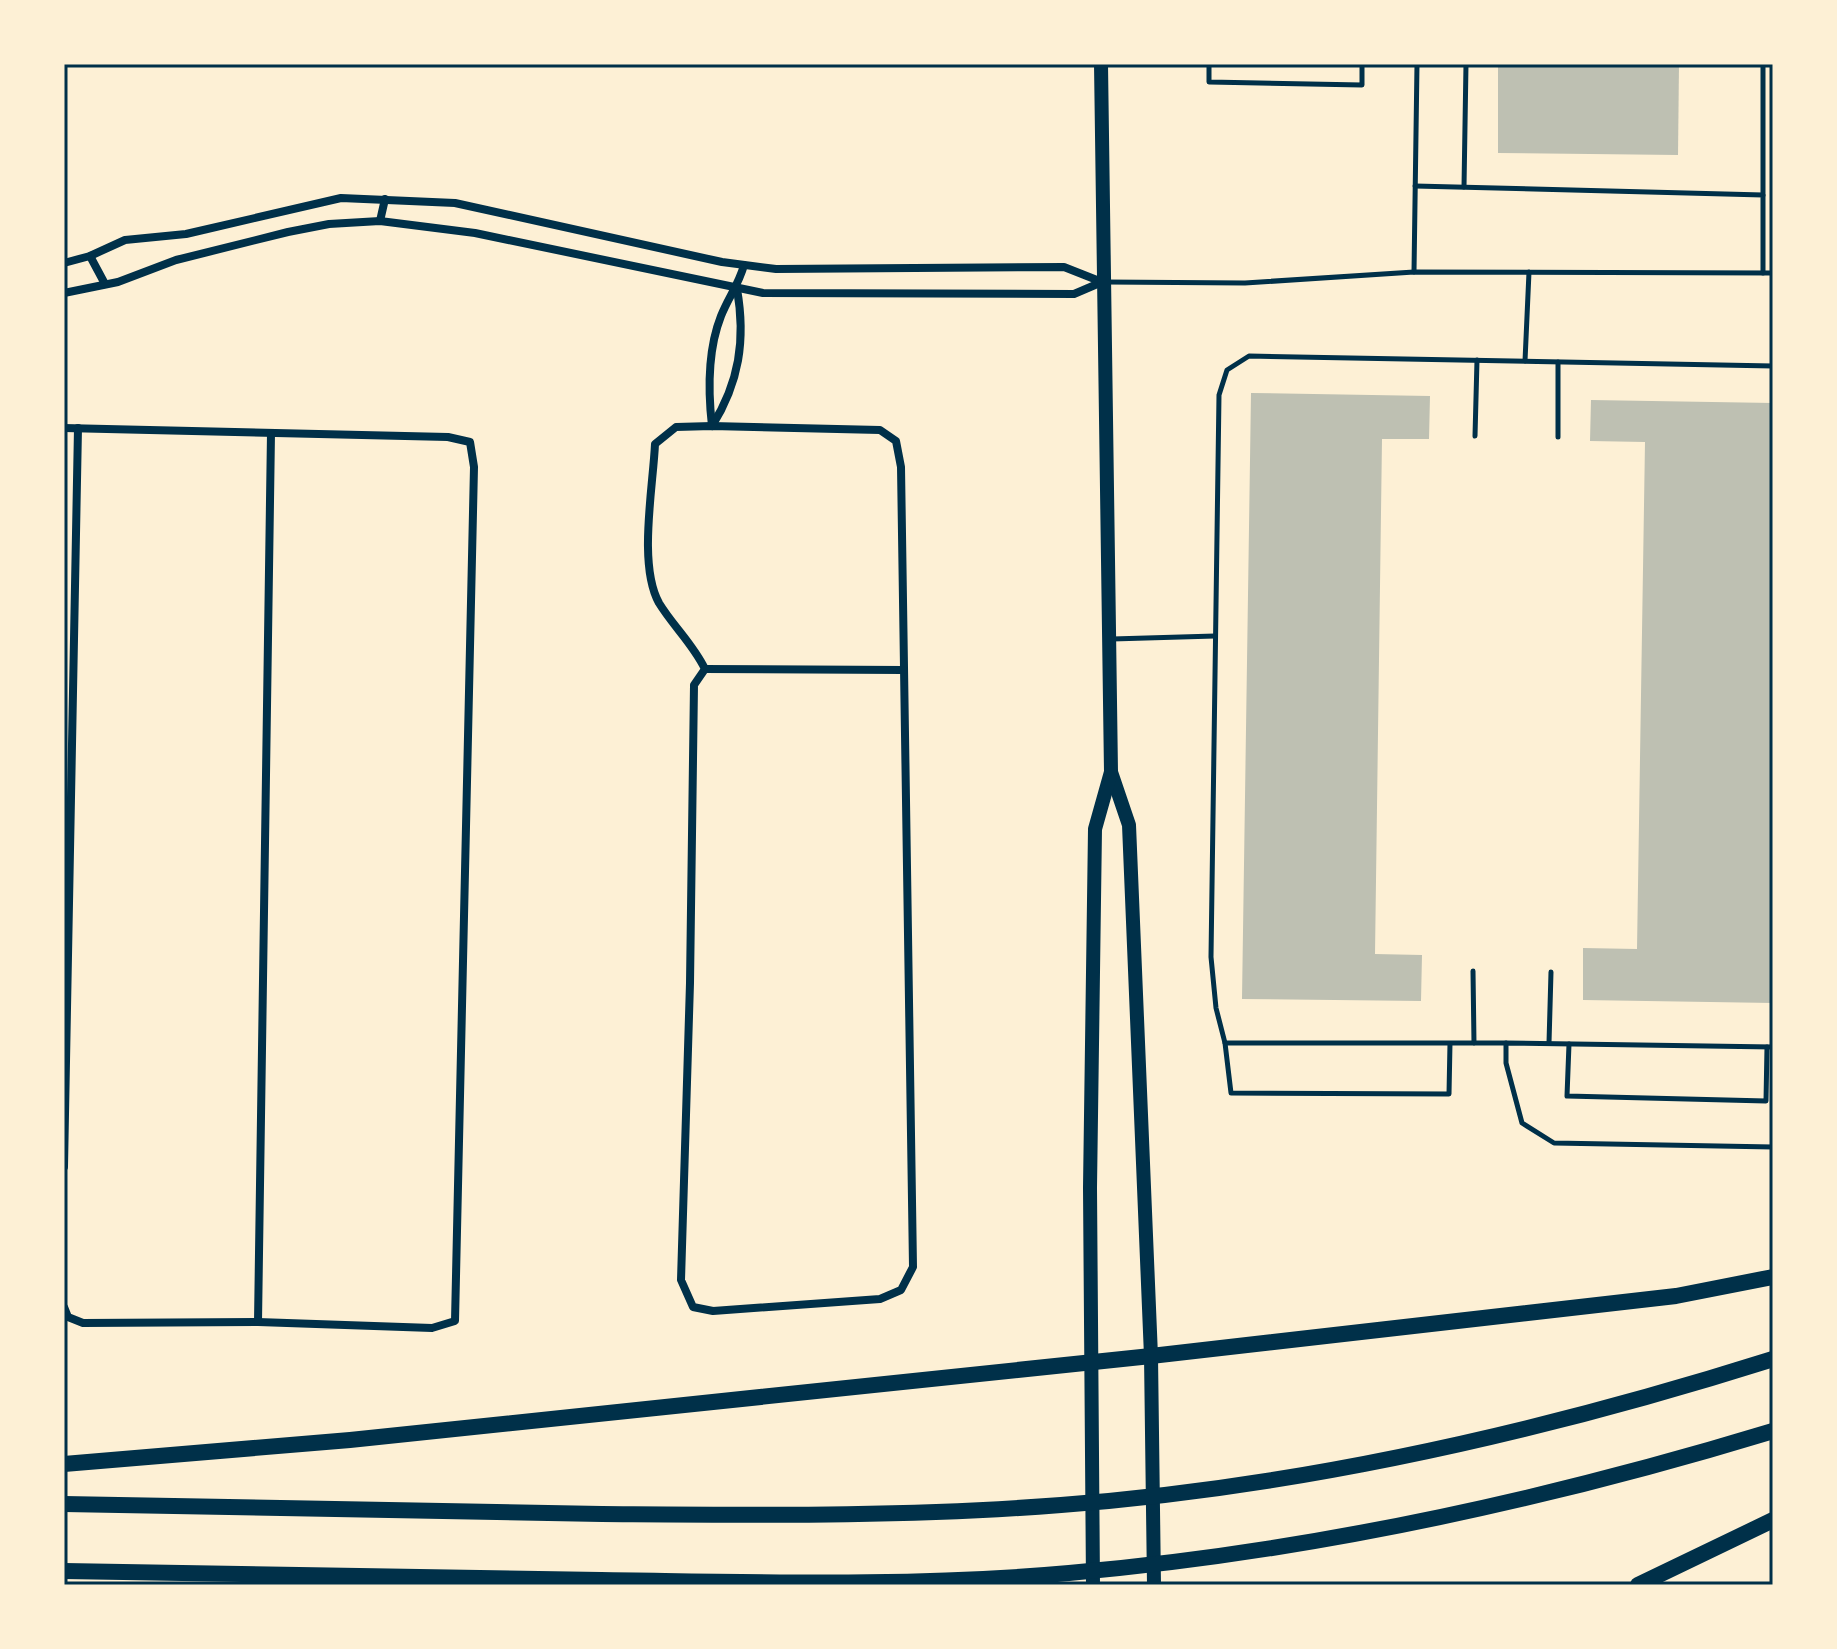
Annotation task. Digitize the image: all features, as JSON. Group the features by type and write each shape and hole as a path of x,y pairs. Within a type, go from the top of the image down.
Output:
{"highway":[{"path":"64,1464 350,1440 1091,1363 1676,1296 1773,1277"},
{"path":"64,1504 805,1516 1065,1505 1250,1483 1384,1460 1554,1422 1773,1359"},
{"path":"64,1571 772,1583 931,1581 1069,1573 1262,1550 1502,1506 1773,1431"},
{"path":"1638,1585 1773,1520"}],"main road":[{"path":"1093,1585 1090,1188 1095,829 1111,772 1101,64"},
{"path":"1111,772 1129,825 1151,1356 1154,1585"}],"street":[{"path":"64,263 90,256 125,240 186,234 295,206 341,198 455,203 744,265 813,270 1064,267 1102,282"},
{"path":"380,221 385,199"},
{"path":"64,293 143,274 176,260 288,232 329,224 380,221 490,236 737,289 811,295 1074,294 1102,282"},
{"path":"90,256 105,284"},
{"path":"712,426 707,389 721,317 737,289 744,265"},
{"path":"712,426 731,396 744,325 737,289"},
{"path":"712,426 880,430 896,441 901,467 913,1267 901,1290 880,1299 713,1311 693,1307 681,1280 690,983 694,685 705,669 694,647 660,604 649,577 655,444 676,427 712,426"},
{"path":"64,428 448,437 470,442 474,482 455,1321 432,1328 258,1322 83,1323 68,1317 64,1307"},
{"path":"64,1167 78,428"},
{"path":"258,1322 271,433"},
{"path":"705,669 903,670"}],"lane":[{"path":"1209,64 1209,82 1362,85 1362,64"},
{"path":"1414,272 1417,64"},
{"path":"1464,187 1466,64"},
{"path":"1763,64 1763,273"},
{"path":"1415,186 1763,195"},
{"path":"1102,282 1245,283 1414,272 1773,273"},
{"path":"1525,361 1529,272"},
{"path":"1450,1043 1449,1094 1231,1093 1225,1043 1216,1008 1211,957 1219,395 1227,370 1249,356 1773,366"},
{"path":"1475,436 1477,360"},
{"path":"1558,362 1558,437"},
{"path":"1109,639 1215,636"},
{"path":"1473,971 1474,1043"},
{"path":"1549,1043 1551,972"},
{"path":"1225,1043 1549,1043 1770,1047 1766,1101 1567,1096 1569,1044"},
{"path":"1506,1043 1506,1063 1522,1123 1554,1143 1773,1147"}],"building":[{"path":"1498,64 1679,64 1678,155 1498,153"},
{"path":"1251,393 1430,396 1429,439 1382,439 1375,954 1422,955 1421,1001 1242,999"},
{"path":"1591,400 1773,403 1773,1003 1583,1000 1583,948 1637,949 1645,442 1590,441"}]}
